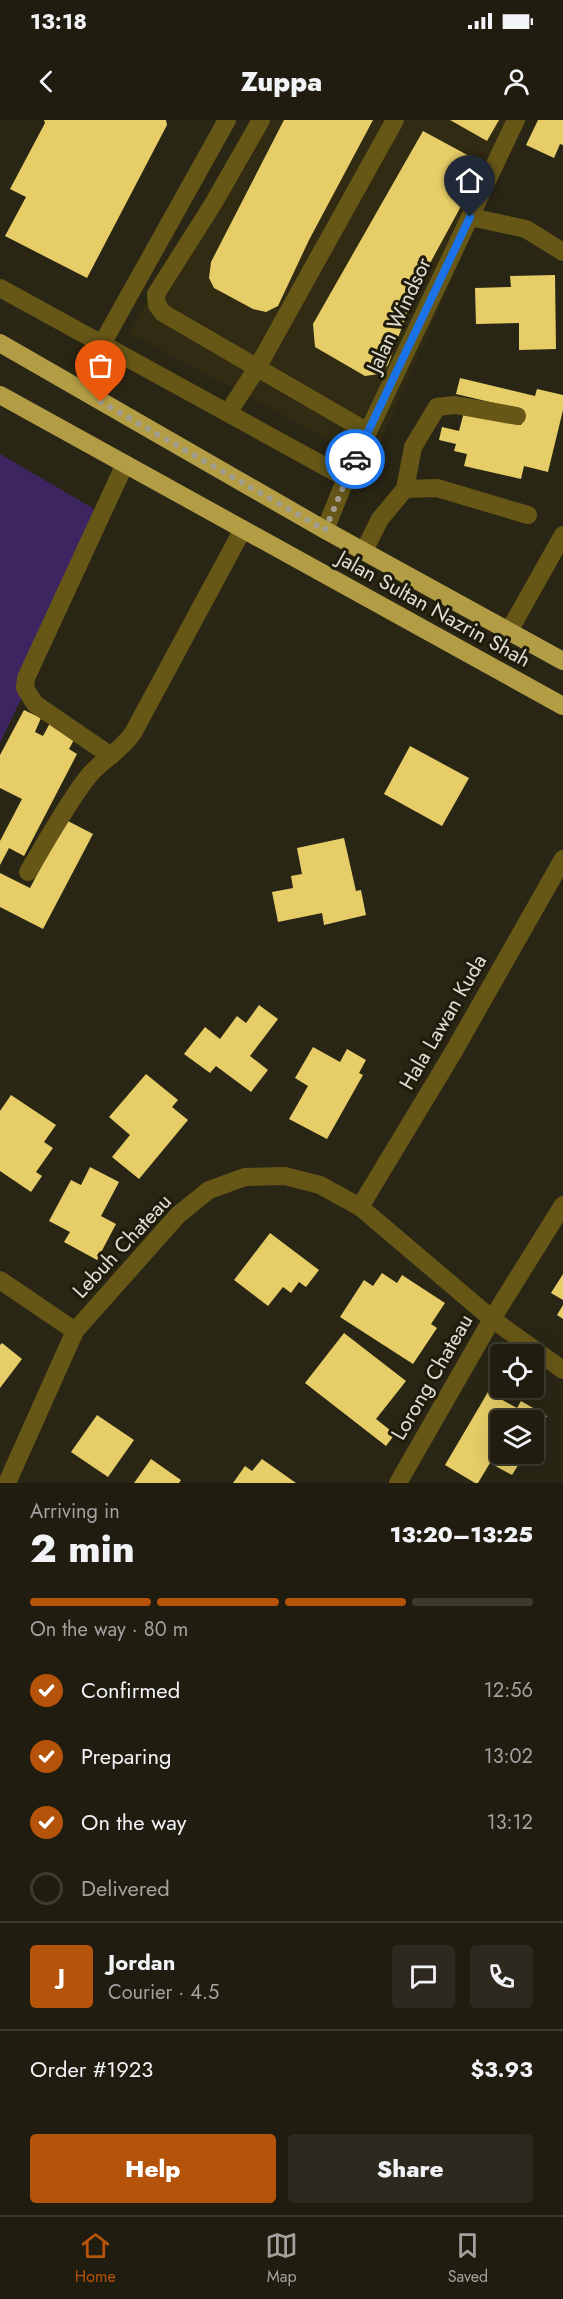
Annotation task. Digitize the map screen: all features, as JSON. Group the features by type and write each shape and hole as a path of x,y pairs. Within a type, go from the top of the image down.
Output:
{"highway":[{"name":"Jalan Sultan Nazrin Shah","path":"0,343 325,530 563,661"},
{"name":"Jalan Sultan Nazrin Shah","path":"0,394 563,706"}],"street":[{"path":"102,344 227,120"},
{"path":"261,120 213,204 156,294 156,300 163,313 368,432"},
{"path":"228,413 257,368 395,120"},
{"name":"Jalan Windsor","path":"325,530 346,478 516,120"},
{"path":"470,217 526,229 563,252"},
{"path":"0,272 3,289 346,478"},
{"path":"364,551 380,519 405,489 413,447 437,407 455,405 516,416"},
{"path":"111,756 35,704 25,688 26,678 125,464"},
{"path":"405,489 437,488 528,515"},
{"path":"28,872 88,776 122,748 133,733 243,529"},
{"path":"509,631 563,535"},
{"name":"Hala Lawan Kuda","path":"360,1207 454,1051 563,859"},
{"name":"Lebuh Chateau","path":"7,1483 75,1331 178,1215 209,1190 245,1177 285,1176 320,1185 360,1207"},
{"path":"563,1205 492,1319 563,1370"},
{"name":"Lorong Chateau","path":"360,1207 492,1319 398,1483"},
{"path":"0,1280 75,1331"}],"shaded area":[{"path":"250,120 523,120 371,462 129,333"},
{"path":"0,454 108,517 0,743"}],"building":[{"path":"44,120 166,120 167,125 87,278 5,236 26,197 10,189 45,123"},
{"path":"284,120 373,120 309,240 278,306 266,312 253,309 214,288 209,278 211,262"},
{"path":"450,120 499,120 487,141"},
{"path":"538,120 563,120 563,145 560,144 554,158 526,145"},
{"path":"423,131 484,164 416,289 388,365 379,374 365,376 315,347 313,324"},
{"path":"555,275 556,349 519,350 519,323 476,324 475,288 511,287 510,276"},
{"path":"460,378 535,396 537,389 563,395 563,410 548,472 524,466 521,479 464,466 467,454 454,451 456,444 439,440 442,427 459,431 464,412 521,425 524,410 456,394"},
{"path":"24,710 41,718 35,732 43,736 50,723 76,736 69,749 77,754 24,856 9,848 0,865 0,841 22,799 0,788 0,755"},
{"path":"410,746 469,778 442,826 384,794"},
{"path":"66,820 93,834 43,929 0,907 0,873 30,888"},
{"path":"344,838 356,891 361,890 366,915 324,925 322,913 278,922 272,892 293,888 291,876 302,874 297,848"},
{"path":"259,1005 278,1019 250,1056 268,1070 251,1092 216,1066 210,1073 184,1054 205,1027 220,1039 237,1016 246,1023"},
{"path":"313,1047 340,1062 347,1049 366,1060 359,1073 363,1075 327,1139 289,1119 308,1086 295,1078"},
{"path":"146,1074 178,1100 172,1107 188,1120 139,1179 112,1157 130,1135 109,1117"},
{"path":"11,1095 56,1125 44,1142 53,1148 36,1172 42,1176 31,1192 0,1171 0,1111"},
{"path":"90,1167 119,1182 101,1216 116,1224 97,1260 64,1242 70,1232 49,1221 71,1180 81,1185"},
{"path":"270,1233 319,1270 306,1287 299,1282 291,1293 283,1287 268,1306 234,1280"},
{"path":"382,1273 397,1283 402,1275 445,1303 431,1324 437,1328 413,1364 340,1317 364,1280 373,1286"},
{"path":"563,1274 563,1300 551,1293"},
{"path":"563,1305 563,1319 557,1315"},
{"path":"344,1333 406,1381 376,1419 395,1434 386,1446 305,1383"},
{"path":"2,1343 22,1359 0,1388 0,1345"},
{"path":"488,1392 490,1398 499,1398 517,1408 521,1401 537,1410 490,1410 490,1463 478,1483 445,1465"},
{"path":"97,1415 134,1440 108,1477 71,1452"},
{"path":"151,1459 181,1480 179,1483 134,1483"},
{"path":"262,1459 296,1483 233,1483 245,1466 252,1471"},
{"path":"492,1464 519,1464 512,1475"}],"way so far":[{"path":"101,402 325,530 355,459"}],"route":[{"path":"355,459 470,217"}]}
